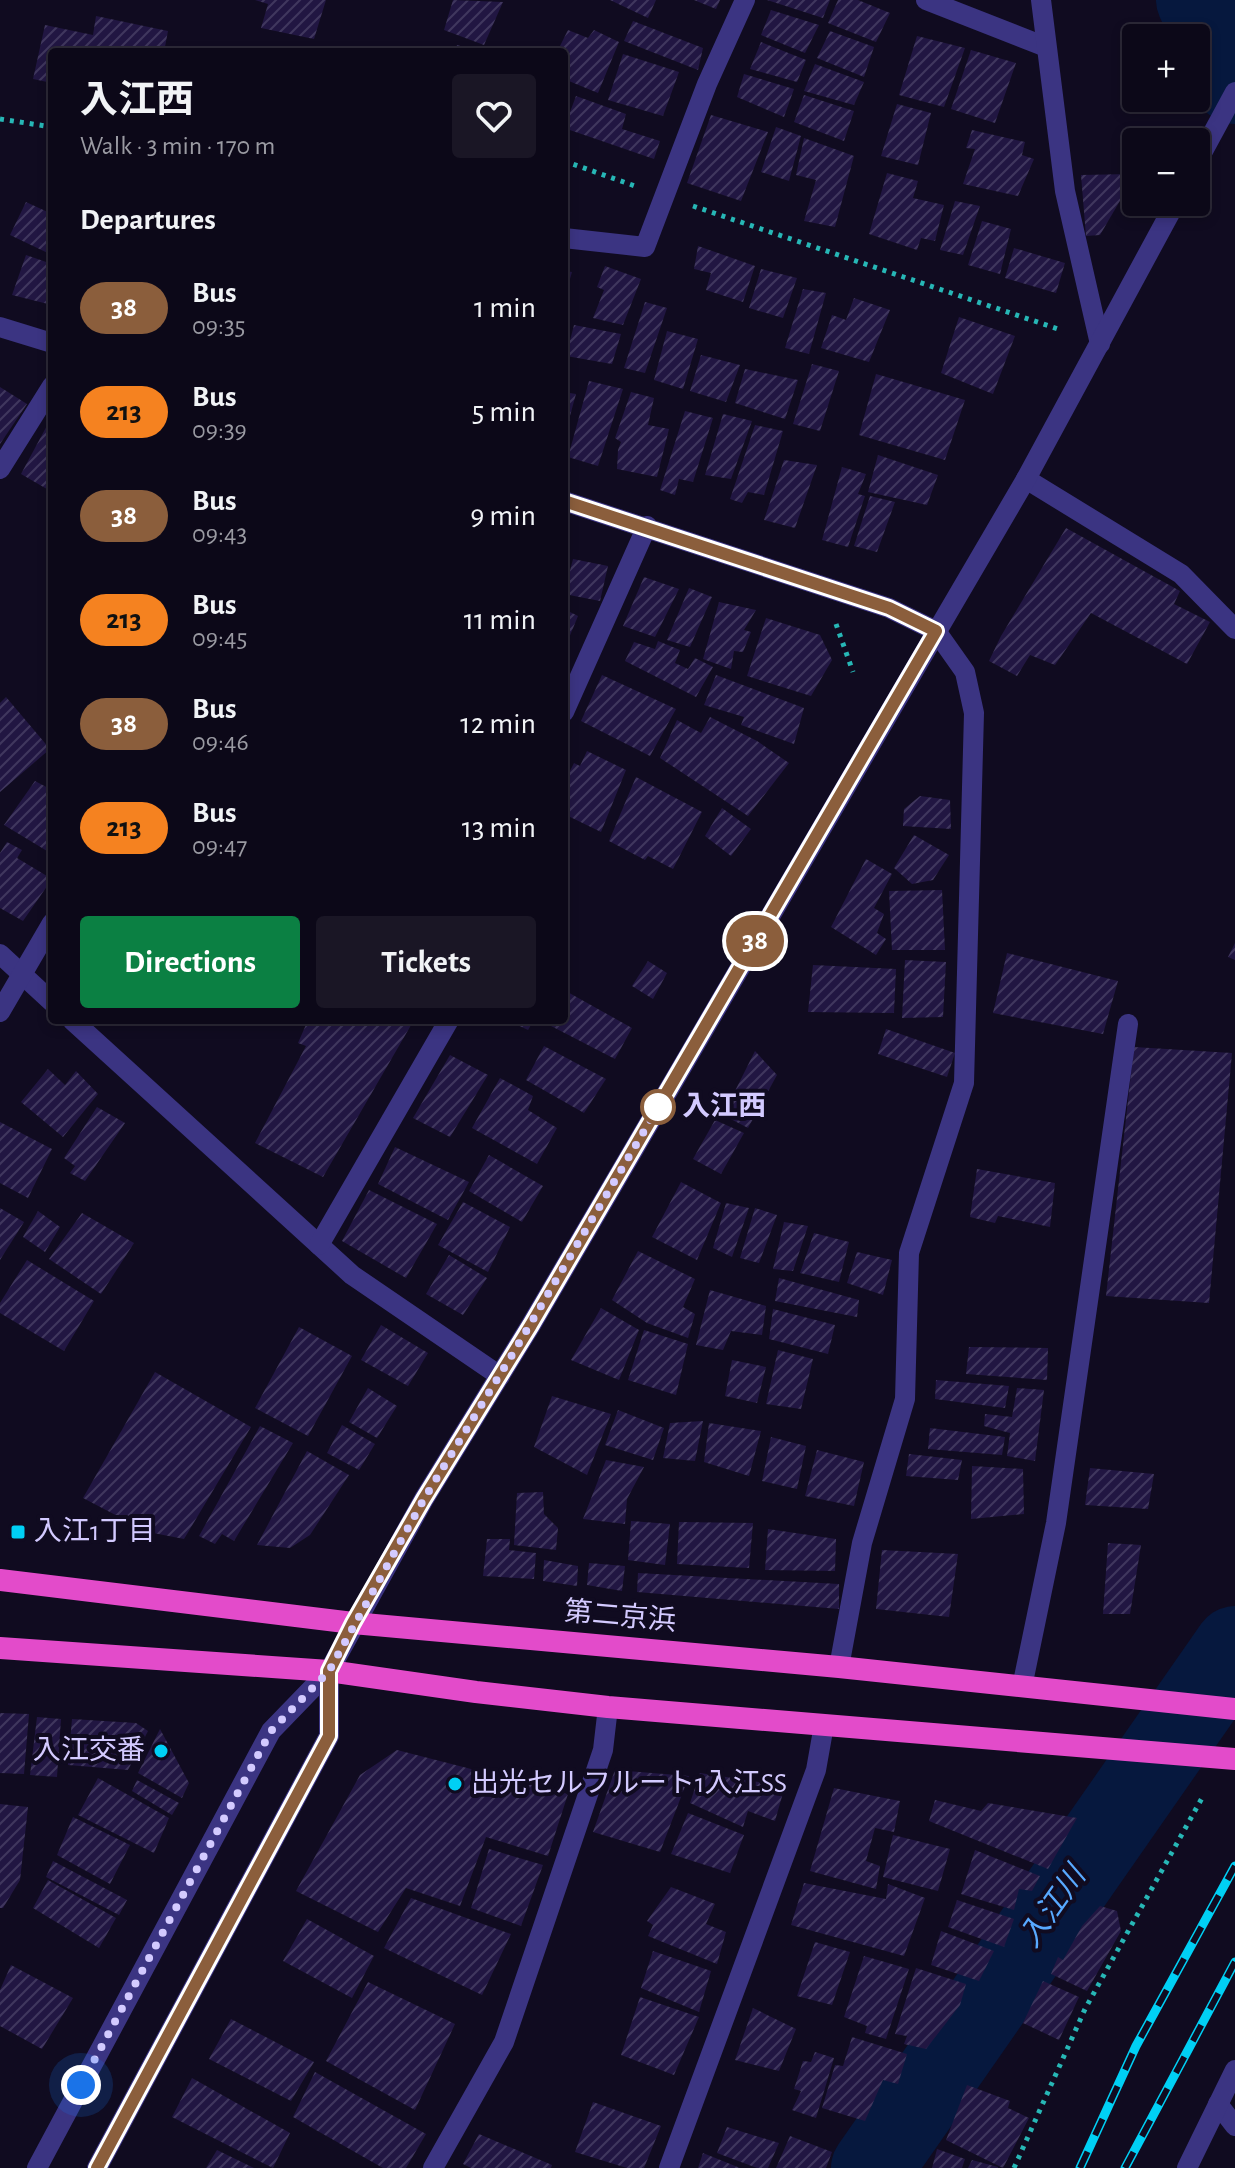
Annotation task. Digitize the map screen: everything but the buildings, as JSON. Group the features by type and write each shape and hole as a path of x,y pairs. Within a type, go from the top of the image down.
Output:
{"highway":[{"name":"第二京浜","path":"0,1580 353,1623 839,1667 1235,1709"},
{"path":"0,1648 329,1671 608,1707 1235,1759"}],"street":[{"path":"568,238 645,247 707,84 745,0"},
{"path":"926,0 1046,47"},
{"path":"1041,0 1065,191 1100,344"},
{"path":"1210,138 1235,92"},
{"path":"37,2168 271,1731 329,1671 424,1499 500,1376 1026,479 1169,216"},
{"path":"0,327 48,342"},
{"path":"0,469 48,392"},
{"path":"1026,479 1181,574 1235,629"},
{"path":"568,502 889,608 936,631 965,672 974,713 964,1083 909,1253 905,1399 862,1543 839,1667"},
{"path":"568,703 647,526"},
{"path":"0,1012 48,930"},
{"path":"0,954 48,998"},
{"path":"76,1024 352,1275 500,1376"},
{"path":"319,1245 447,1024"},
{"path":"1022,1687 1056,1523 1128,1024"},
{"path":"97,2168 329,1736 329,1671"},
{"path":"433,2168 504,2042 603,1750 608,1707"},
{"path":"669,2168 816,1770 824,1725"},
{"path":"1187,2168 1235,2070"},
{"path":"1218,2104 1235,2126"}],"path":[{"path":"0,119 48,126"},
{"path":"568,162 1058,329"},
{"path":"1014,2168 1085,2009 1202,1798"}],"waterway":[{"name":"入江川","path":"1197,0 1235,83"},
{"name":"入江川","path":"872,2168 1235,1647"}],"railway":[{"path":"1080,2168 1136,2046 1235,1866"},
{"path":"1125,2168 1235,1962"}],"bus line":[{"name":"38","path":"97,2168 329,1736 329,1671 353,1623 424,1499 531,1325 936,631 889,608 568,502"}],"place":[{"name":"入江西","path":"658,1107"},
{"name":"入江1丁目","path":"18,1532"},
{"name":"入江交番","path":"161,1751"},
{"name":"出光セルフルート1入江SS","path":"455,1784"}],"route":[{"path":"81,2085 271,1731 329,1671 424,1499 660,1104 658,1107"}]}
